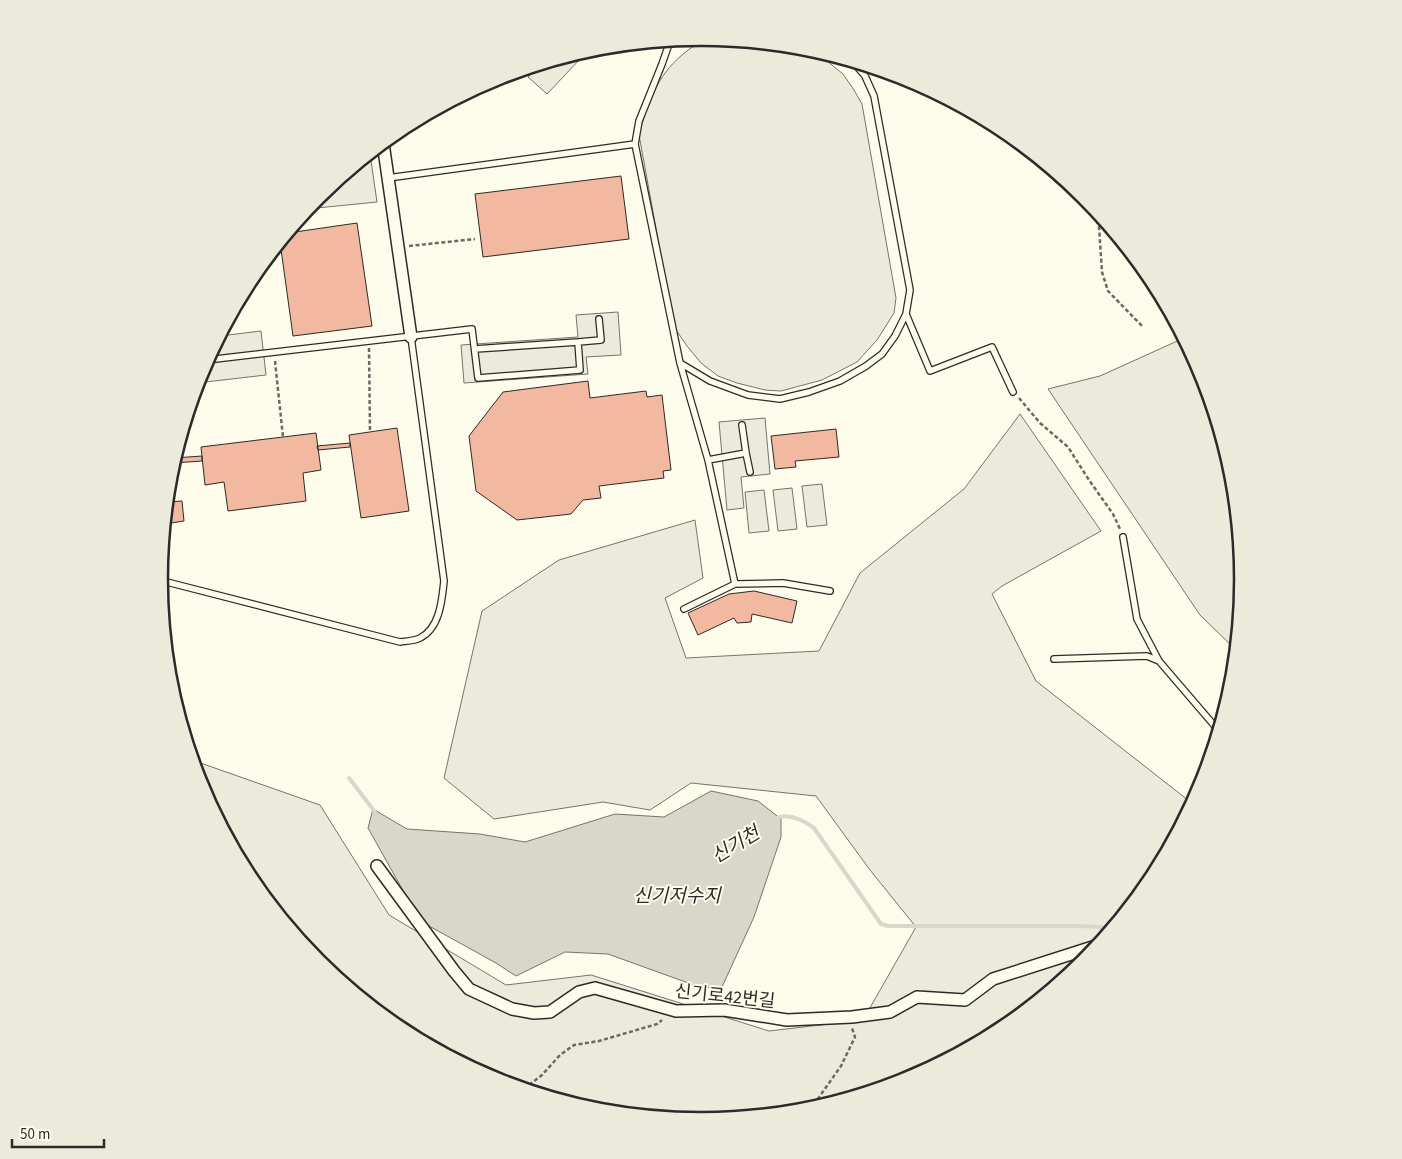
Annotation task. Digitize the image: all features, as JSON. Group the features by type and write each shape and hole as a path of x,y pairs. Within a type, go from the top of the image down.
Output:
{"street":[{"path":"384,150 411,337"},
{"name":"신기로42번길","path":"377,866 454,971 470,989 512,1009 534,1013 550,1012 579,992 596,988 676,1011 724,1010 787,1020 852,1018 890,1012 916,996 965,1000 993,979 1085,950"}],"lane":[{"path":"668,47 639,121 635,144 680,363 708,460 735,584"},
{"path":"680,363 710,381 748,395 780,399 809,392 840,380 866,366 882,354 895,336 906,314 910,290 874,96 861,71"},
{"path":"388,178 635,144"},
{"path":"906,314 930,371 992,347 1013,392"},
{"path":"475,349 601,340 599,319"},
{"path":"216,359 472,329 478,378 580,370 578,342"},
{"path":"168,582 400,642 422,637 433,626 442,606 444,581 411,337"},
{"path":"742,425 750,472"},
{"path":"708,460 746,453"},
{"path":"1123,537 1136,619 1159,661 1214,725"},
{"path":"684,609 735,584 784,583 830,591"},
{"path":"1054,659 1147,656 1159,661"}],"path":[{"path":"1098,224 1102,272 1108,291 1143,327"},
{"path":"398,248 475,239"},
{"path":"369,342 370,432"},
{"path":"274,352 284,437"},
{"path":"1013,392 1040,423 1068,447 1113,514 1123,537"},
{"path":"530,1084 574,1044 599,1041 657,1024 672,1010"},
{"path":"817,1100 841,1066 855,1037 853,1029 848,1022 852,1018"}],"shaded area":[{"path":"694,46 736,47 805,56 827,61 843,74 862,104 896,298 894,313 877,340 857,362 822,380 781,391 765,390 737,383 718,376 701,363 674,327 639,135 654,91 673,63"},
{"path":"579,60 547,94 528,77 563,64"},
{"path":"371,160 377,202 319,208"},
{"path":"618,312 621,355 586,357 588,374 464,383 461,345 578,337 576,315"},
{"path":"261,331 266,375 205,382 228,335"},
{"path":"1177,341 1179,344 1194,375 1206,408 1224,475 1230,510 1234,580 1230,645 1200,615 1048,389 1100,376"},
{"path":"1020,414 1101,531 1002,586 992,594 1036,681 1187,799 1163,846 1144,876 1102,931 1078,957 1026,1003 997,1023 937,1058 905,1072 839,1095 805,1103 736,1112 701,1113 666,1112 597,1103 563,1095 497,1072 465,1058 405,1023 376,1003 324,957 278,904 258,876 239,846 208,784 200,763 320,805 389,915 506,985 591,975 769,1031 863,1020 916,927 870,870 816,796 691,783 650,810 603,802 494,819 444,778 482,611 559,560 695,520 703,578 665,598 686,658 819,651 860,573 964,489"},
{"path":"765,418 770,474 741,477 744,508 727,510 719,422"},
{"path":"822,484 827,525 807,527 802,486"},
{"path":"792,488 797,529 778,531 773,490"},
{"path":"764,490 769,531 749,533 745,492"}],"water":[{"name":"신기저수지","path":"711,791 758,801 781,819 781,837 754,917 722,987 702,988 608,954 565,952 516,976 420,921 368,828 373,809 407,829 480,834 525,842 615,814 664,817"}],"building":[{"path":"621,176 629,239 483,257 475,194"},
{"path":"357,223 372,326 293,336 281,251 297,232"},
{"path":"588,381 590,398 646,391 647,397 662,395 671,470 663,471 664,478 599,486 601,498 583,500 571,514 517,520 476,491 469,436 503,392"},
{"path":"397,428 409,511 361,518 349,435"},
{"path":"836,429 839,457 795,461 796,467 775,469 771,436"},
{"path":"316,433 321,470 303,473 306,501 228,511 224,482 205,485 201,447"},
{"path":"350,443 350,447 318,450 317,446"},
{"path":"202,456 202,461 181,462 182,457"},
{"path":"182,501 184,521 171,523 173,502"},
{"path":"754,591 797,601 792,623 752,614 751,622 737,623 734,618 698,635 688,613 729,594"}],"waterway":[{"name":"신기천","path":"349,778 375,812"},
{"name":"신기천","path":"775,819 785,816 790,817 805,822 814,828 881,924 888,926 1077,926 1104,928"}]}
